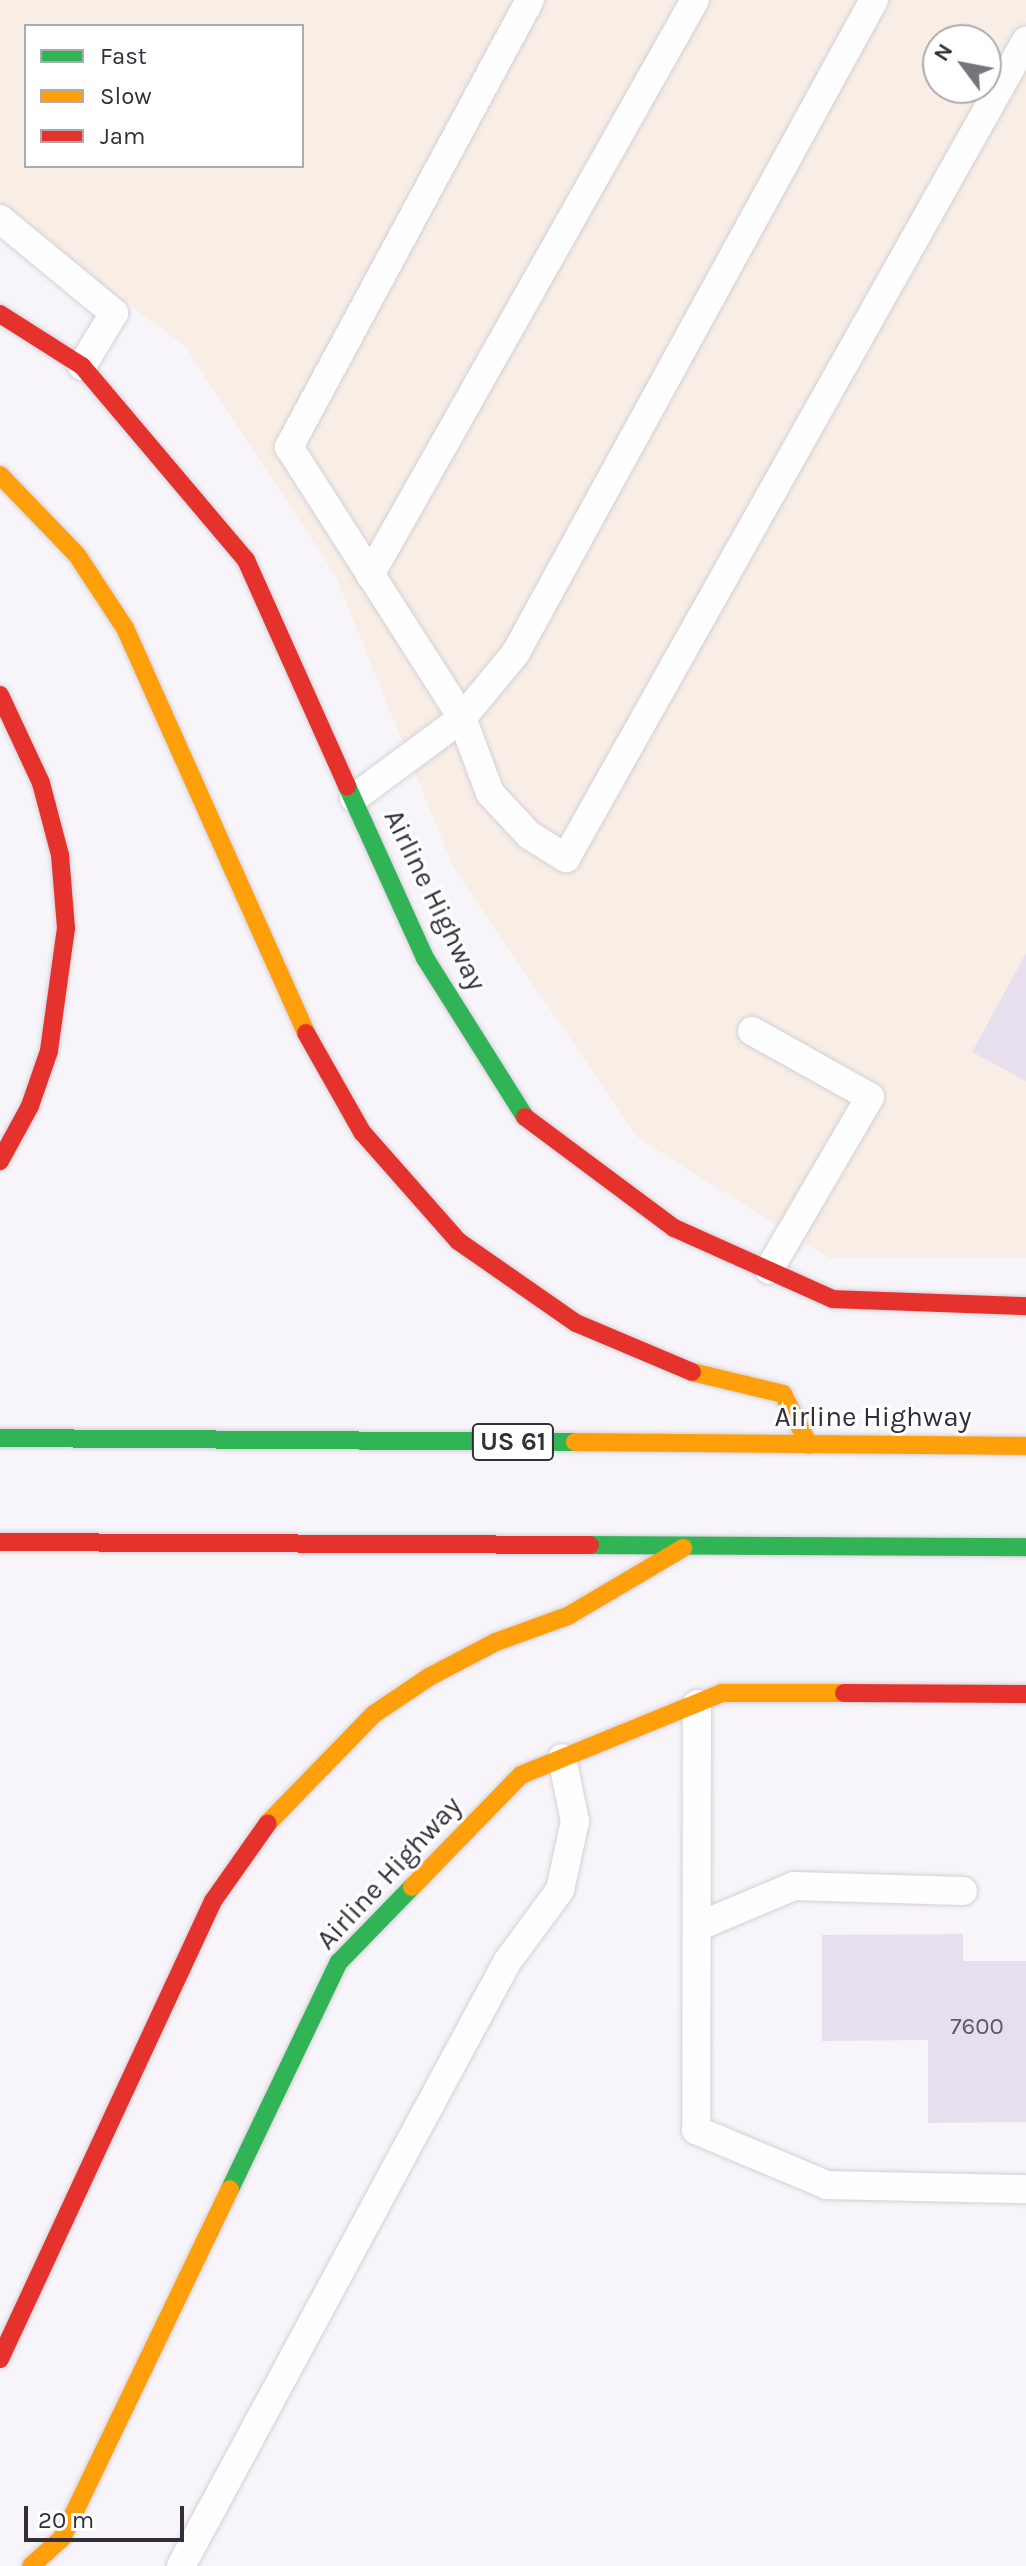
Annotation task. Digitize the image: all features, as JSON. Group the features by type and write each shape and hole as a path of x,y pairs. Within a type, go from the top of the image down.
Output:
{"main road":[{"name":"Airline Highway","path":"0,314 82,366 246,560 425,958 522,1115 674,1228 833,1299 1026,1306"},
{"path":"0,475 77,555 125,628 305,1032 362,1132 406,1187 458,1241 576,1323 648,1357 717,1381 783,1394 809,1445"},
{"path":"0,695 41,783 60,855 66,928 49,1051 30,1106 0,1161"},
{"name":"Airline Highway","path":"0,1438 1026,1446"},
{"path":"0,1542 683,1548 1026,1547"},
{"path":"0,2359 206,1913 282,1804 374,1714 429,1677 496,1642 568,1616 683,1548"},
{"name":"Airline Highway","path":"31,2566 62,2538 339,1962 521,1775 722,1693 1026,1694"}],"lane":[{"path":"530,0 289,447 462,718 490,793 529,835 566,858 1026,41"},
{"path":"370,575 695,0"},
{"path":"354,798 462,718 515,654 874,0"},
{"path":"0,219 114,313 82,366"},
{"path":"752,1031 870,1097 769,1270"},
{"path":"697,1704 699,1926 696,2130 827,2185 1026,2189"},
{"path":"181,2566 507,1962 560,1890 575,1821 562,1758"},
{"path":"699,1926 794,1886 963,1891"}],"shaded area":[{"path":"0,0 1026,0 1026,1258 829,1258 638,1138 454,869 335,575 185,346 0,210"}],"building":[{"path":"1026,953 1026,1081 972,1052"},
{"path":"963,1934 963,1961 1026,1961 1026,2122 928,2123 928,2040 822,2041 822,1935"}],"traffic: fast":[{"path":"347,786 425,958 525,1117"},
{"path":"0,1438 575,1442"},
{"path":"590,1545 1026,1547"},
{"path":"230,2189 339,1962 412,1887"}],"traffic: slow":[{"path":"0,475 77,555 125,628 306,1033"},
{"path":"692,1372 783,1394 809,1445"},
{"path":"575,1442 1026,1446"},
{"path":"268,1823 374,1714 429,1677 496,1642 568,1616 683,1548"},
{"path":"412,1887 521,1775 722,1693 844,1693"},
{"path":"31,2566 62,2538 230,2189"}],"traffic: jam":[{"path":"0,314 82,366 246,560 347,786"},
{"path":"0,695 41,783 60,855 66,928 49,1051 30,1106 0,1161"},
{"path":"306,1033 362,1132 458,1241 576,1323 692,1372"},
{"path":"525,1117 674,1228 833,1299 1026,1306"},
{"path":"0,1542 590,1545"},
{"path":"844,1693 1026,1694"},
{"path":"0,2359 213,1901 268,1823"}]}
